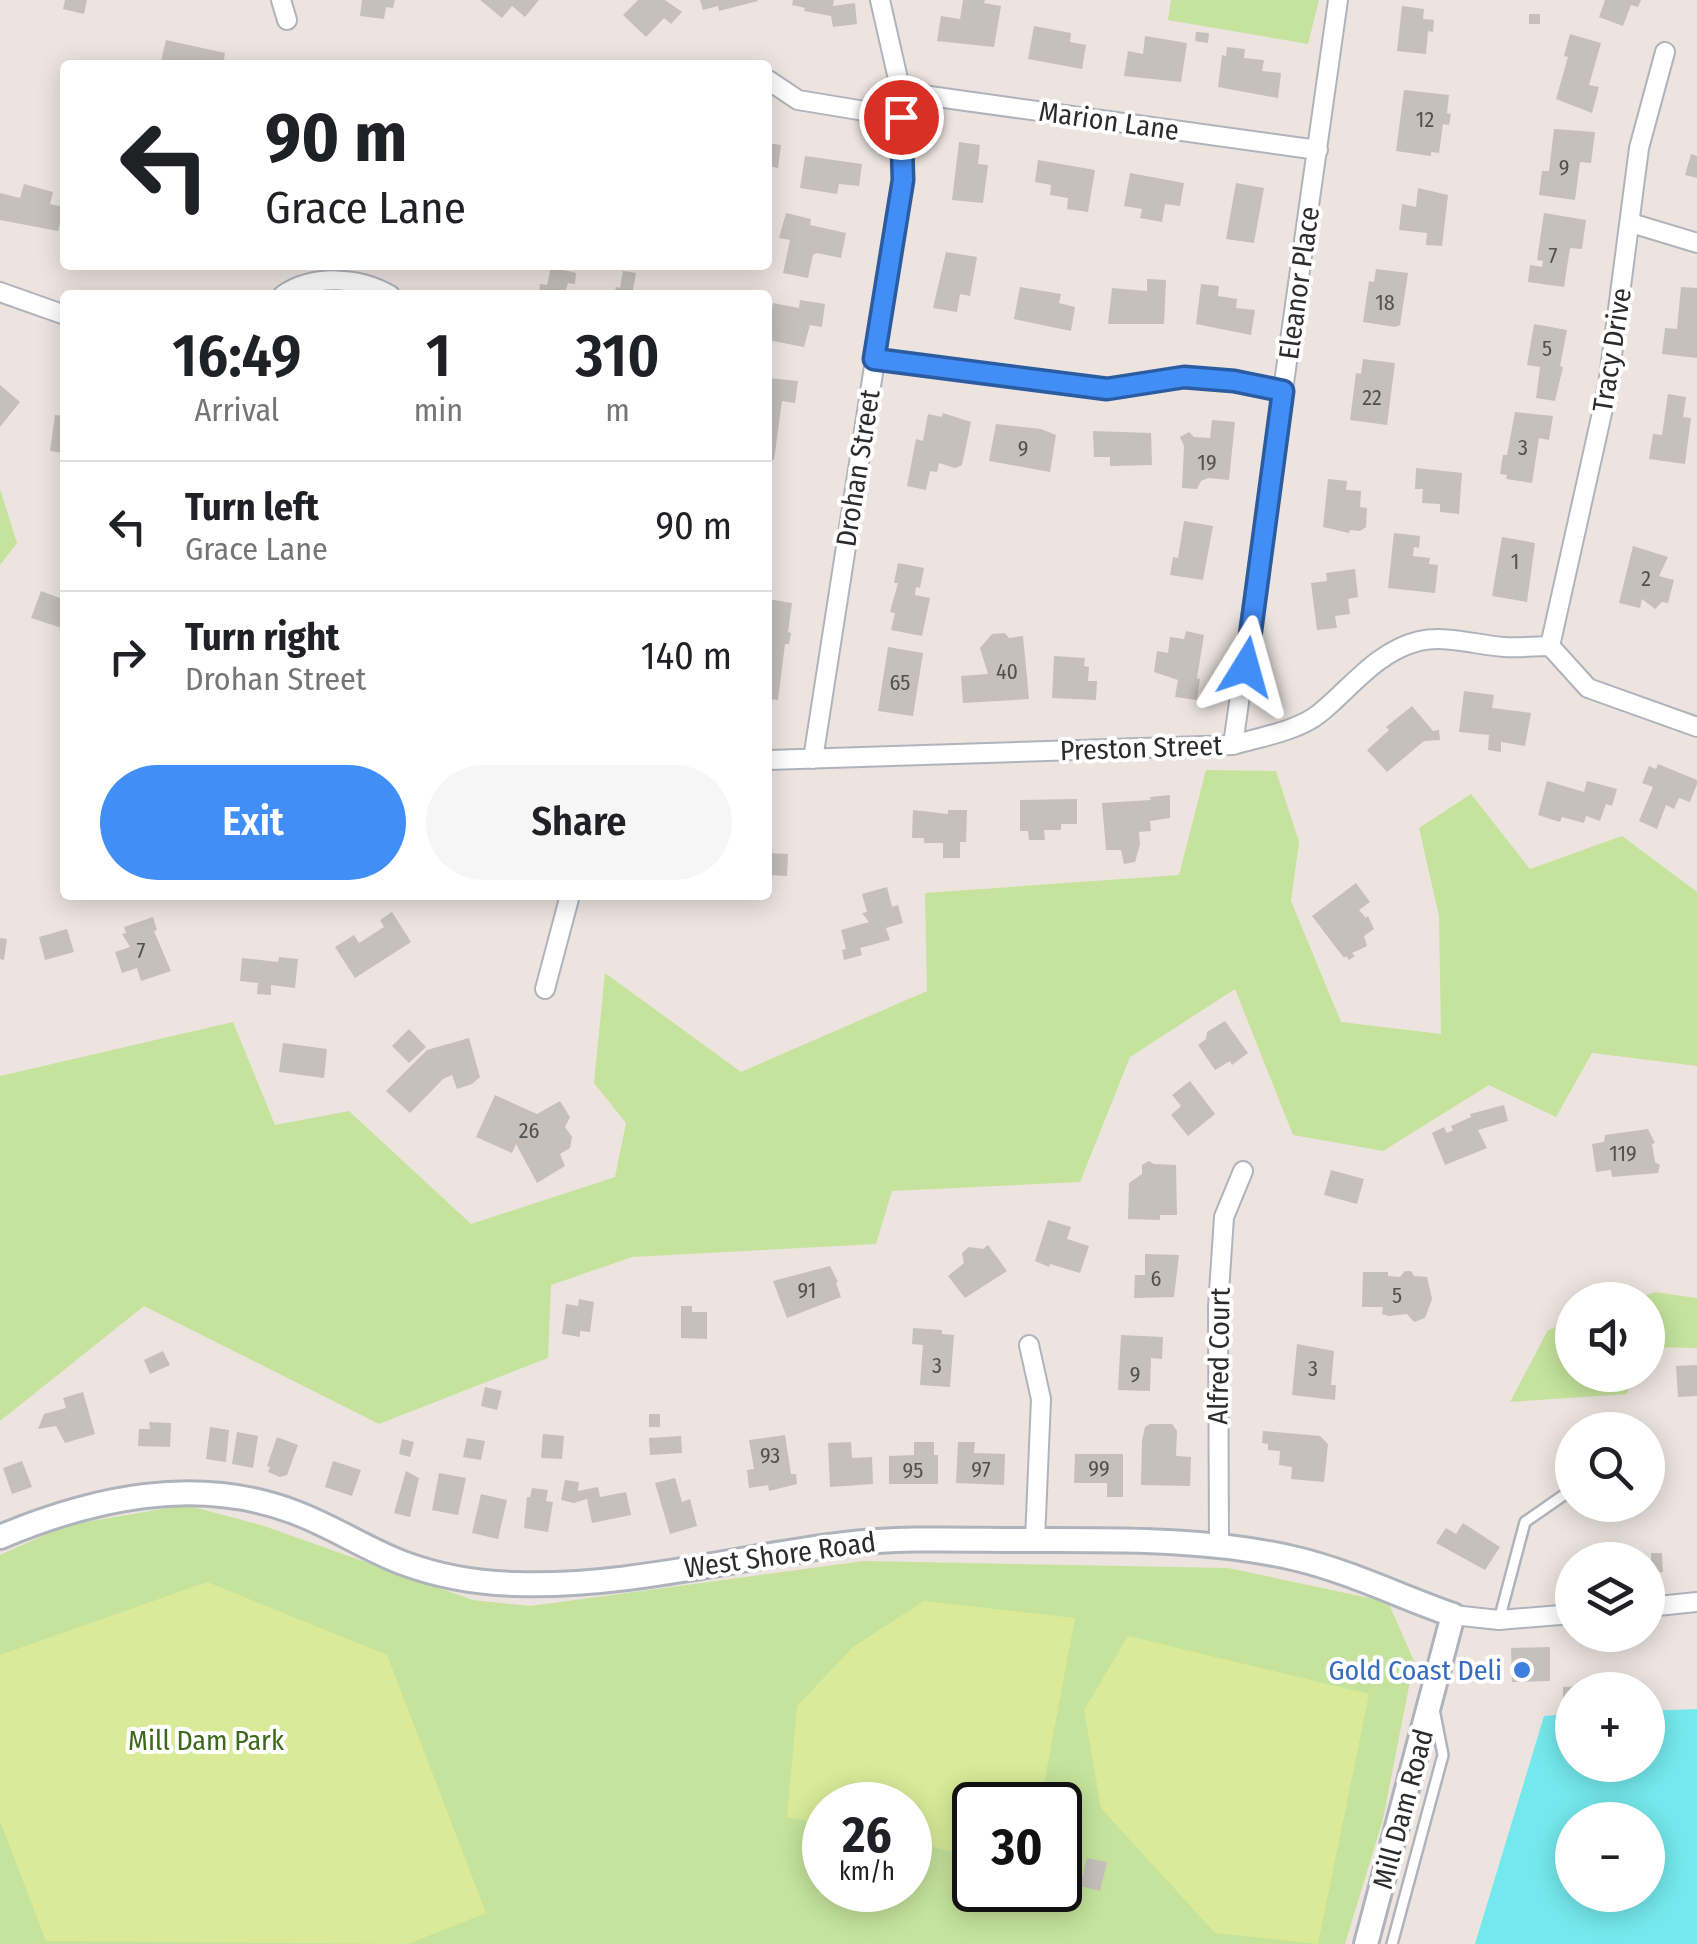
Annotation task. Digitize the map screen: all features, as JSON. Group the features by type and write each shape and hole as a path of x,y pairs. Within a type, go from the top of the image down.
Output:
{"street":[{"path":"281,0 287,20"},
{"name":"Drohan Street","path":"813,759 903,180 901,92 880,0"},
{"name":"Eleanor Place","path":"1233,745 1338,0"},
{"name":"Tracy Drive","path":"1550,646 1608,386 1639,148 1666,52"},
{"path":"772,83 798,100 901,117"},
{"name":"Marion Lane","path":"901,92 1318,150"},
{"path":"1631,223 1697,243"},
{"path":"290,290 342,279 375,290"},
{"path":"0,292 60,313"},
{"path":"874,359 1107,389 1184,377 1234,381 1283,391"},
{"name":"Preston Street","path":"772,760 1233,745 1318,716 1349,683 1384,656 1419,641 1550,646"},
{"path":"1550,646 1588,688 1697,727"},
{"path":"545,990 569,900"},
{"name":"Alfred Court","path":"1219,1545 1218,1307 1222,1235 1224,1217 1243,1171"},
{"path":"1029,1345 1040,1399 1035,1540"},
{"name":"West Shore Road","path":"0,1537 107,1500 163,1494 232,1496 295,1512 425,1570 530,1585 603,1579 874,1541 1219,1545 1326,1567 1454,1615 1499,1620 1555,1615"},
{"path":"1665,1605 1697,1602"},
{"name":"Mill Dam Road","path":"1366,1944 1454,1615"}],"lane":[{"path":"1499,1620 1525,1522 1555,1501"},
{"path":"1392,1944 1443,1755 1433,1700"}],"green space":[{"path":"1171,0 1319,0 1308,44 1168,20"},
{"path":"0,489 17,543 0,565"},
{"path":"1206,770 1276,771 1299,842 1291,901 1341,1022 1441,1034 1439,916 1419,828 1471,794 1530,869 1622,836 1697,892 1697,1066 1592,1053 1556,1117 1489,1085 1383,1151 1293,1135 1235,989 1130,1057 1080,1182 892,1191 876,1244 632,1257 551,1285 548,1358 379,1424 144,1306 0,1421 0,1076 233,1022 275,1125 349,1111 471,1224 615,1177 626,1123 594,1083 605,973 741,1072 927,991 925,893 1179,875"},
{"path":"1665,1293 1697,1298 1697,1348 1665,1347"},
{"path":"1555,1327 1555,1392 1627,1394 1510,1402 1548,1330"},
{"name":"Mill Dam Park","path":"186,1505 261,1525 473,1600 530,1606 864,1561 1228,1568 1388,1602 1414,1661 1383,1819 1345,1944 0,1944 0,1555 67,1525"},
{"path":"207,1582 387,1655 486,1913 408,1944 46,1941 0,1821 0,1655"},
{"path":"924,1601 1075,1618 1044,1782 952,1782 952,1851 932,1847 932,1782 802,1782 802,1820 787,1817 797,1706 853,1647"},
{"path":"1128,1636 1369,1694 1318,1944 1215,1933 1101,1808 1084,1710"}],"water":[{"path":"1697,1709 1697,1944 1475,1944 1544,1716 1555,1715 1555,1782 1665,1782 1665,1710"}],"building":[{"path":"65,0 87,0 84,14 63,9"},
{"path":"362,0 395,0 393,8 386,7 384,19 360,16"},
{"path":"480,0 539,0 525,17 512,6 502,18"},
{"path":"638,0 665,0 682,12 671,24 664,18 646,37 623,15"},
{"path":"700,0 758,1 719,11 718,6 703,10"},
{"path":"793,0 834,0 833,6 855,3 857,24 833,27 831,16 804,11 805,8 792,5"},
{"path":"963,0 985,0 984,3 1001,6 994,47 937,41 941,16 960,19"},
{"path":"1605,0 1641,0 1638,7 1631,5 1623,26 1599,17"},
{"path":"1402,6 1424,9 1423,19 1434,20 1433,32 1428,31 1426,54 1397,51"},
{"path":"1529,14 1540,14 1540,24 1529,24"},
{"path":"1034,26 1071,33 1070,42 1086,45 1082,69 1028,59"},
{"path":"1196,32 1209,33 1208,43 1195,41"},
{"path":"1570,34 1601,43 1589,85 1599,87 1592,113 1556,99"},
{"path":"1145,36 1187,43 1181,82 1124,76 1128,51 1143,54"},
{"path":"166,40 225,53 224,60 161,60"},
{"path":"1227,47 1245,49 1244,58 1264,60 1262,71 1281,73 1278,98 1218,87 1222,55 1226,56"},
{"path":"1404,90 1449,95 1447,113 1451,114 1449,125 1443,124 1439,153 1431,152 1431,156 1396,151"},
{"path":"1554,129 1595,132 1591,163 1580,162 1575,200 1539,195 1542,171 1549,171"},
{"path":"959,142 980,145 978,164 988,165 983,203 952,200"},
{"path":"772,144 781,145 778,168 772,167"},
{"path":"1691,154 1697,156 1697,178 1685,175"},
{"path":"805,156 862,164 859,186 839,184 837,194 800,188"},
{"path":"1038,160 1095,170 1088,212 1067,209 1068,198 1050,195 1051,185 1035,182"},
{"path":"1130,173 1184,183 1180,206 1165,204 1162,222 1140,218 1142,209 1124,206"},
{"path":"1236,183 1264,188 1254,243 1226,239"},
{"path":"24,184 53,192 50,204 60,206 58,231 0,220 0,193 20,198"},
{"path":"1418,188 1448,195 1442,246 1426,245 1427,233 1399,230 1402,204 1416,207"},
{"path":"786,213 811,219 810,225 846,233 841,258 813,255 808,278 783,273 790,240 779,238"},
{"path":"1544,213 1586,220 1582,249 1570,248 1564,287 1528,282 1530,265 1542,267 1543,261 1537,260"},
{"path":"946,252 977,257 970,296 960,294 957,312 933,308"},
{"path":"1376,269 1408,273 1400,325 1395,327 1363,322 1369,281 1374,282"},
{"path":"550,270 576,273 575,284 568,283 566,290 539,290 540,284 547,285"},
{"path":"623,271 636,273 633,290 615,290 620,288"},
{"path":"1147,279 1166,280 1164,324 1108,324 1112,288 1147,291"},
{"path":"1201,284 1219,286 1218,296 1237,299 1236,308 1255,310 1251,335 1196,324"},
{"path":"1020,287 1061,294 1059,303 1075,307 1071,331 1014,319"},
{"path":"1681,287 1697,288 1697,358 1662,354 1665,328 1677,329"},
{"path":"800,300 825,304 822,327 810,325 804,347 772,341 773,303 799,308"},
{"path":"1534,324 1567,330 1555,401 1536,398 1540,367 1527,365"},
{"path":"1363,359 1395,363 1387,425 1350,420 1356,373 1361,374"},
{"path":"772,378 798,381 795,403 782,401 774,460"},
{"path":"0,385 20,402 0,427"},
{"path":"1668,394 1686,397 1683,417 1691,418 1685,464 1649,459 1653,434 1662,435"},
{"path":"1515,412 1553,416 1549,440 1539,438 1532,483 1506,479 1507,475 1500,474"},
{"path":"943,413 971,422 962,465 955,468 939,463 937,472 930,471 926,490 907,486 916,439 923,441 928,414 942,417"},
{"path":"55,415 60,416 60,453 50,451"},
{"path":"1212,420 1235,422 1229,480 1208,478 1197,489 1182,488 1184,446 1180,437 1189,432 1194,437 1210,438"},
{"path":"996,424 1041,429 1056,435 1050,472 989,461"},
{"path":"1093,431 1151,433 1152,465 1110,466 1110,457 1094,457"},
{"path":"1416,468 1462,473 1459,514 1440,512 1440,504 1422,503 1423,489 1415,489"},
{"path":"1328,479 1347,481 1346,490 1361,491 1360,507 1367,508 1366,527 1349,533 1323,527"},
{"path":"1184,521 1213,526 1203,580 1170,575 1173,557 1178,558"},
{"path":"1394,533 1420,536 1419,548 1414,547 1413,556 1430,558 1429,564 1438,565 1435,593 1388,588"},
{"path":"1502,537 1535,543 1527,602 1492,596"},
{"path":"1633,546 1668,557 1659,576 1674,580 1668,603 1662,602 1655,609 1642,599 1640,608 1619,603"},
{"path":"898,563 924,568 915,595 930,598 922,636 891,630"},
{"path":"1355,569 1358,597 1348,599 1350,614 1335,616 1337,628 1317,630 1311,583 1327,581 1326,573"},
{"path":"41,591 60,598 60,627 31,618"},
{"path":"772,600 792,603 788,632 791,633 789,644 785,644 778,700 772,699"},
{"path":"1186,631 1204,635 1197,700 1175,697 1178,680 1154,672 1157,651 1168,653 1170,637 1184,639"},
{"path":"1005,633 1009,638 1023,636 1029,699 963,703 961,676 988,674 980,648 992,634"},
{"path":"888,647 923,653 913,716 878,711"},
{"path":"1054,656 1085,658 1088,681 1097,681 1096,700 1052,698"},
{"path":"1464,691 1494,695 1492,708 1531,713 1525,746 1501,742 1501,752 1488,750 1489,735 1459,732"},
{"path":"1412,706 1433,731 1439,730 1440,740 1424,741 1387,772 1367,750 1389,730 1386,727"},
{"path":"1658,764 1697,780 1697,784 1690,802 1679,798 1674,809 1666,805 1657,829 1639,821 1653,787 1642,783 1649,766 1656,769"},
{"path":"1547,781 1584,792 1587,781 1617,789 1612,806 1606,804 1600,821 1586,816 1584,823 1562,817 1560,822 1538,815"},
{"path":"1170,795 1170,818 1150,821 1151,831 1139,832 1135,862 1124,864 1121,850 1106,850 1102,803"},
{"path":"1077,799 1077,824 1061,824 1061,830 1044,830 1045,840 1029,840 1028,831 1020,831 1020,800"},
{"path":"913,810 948,814 948,810 967,810 966,842 960,842 960,858 943,858 943,843 924,843 924,838 912,838"},
{"path":"772,853 788,854 787,876 772,875"},
{"path":"1356,883 1370,902 1359,910 1368,916 1374,929 1364,936 1367,946 1352,953 1355,956 1349,960 1312,916"},
{"path":"887,887 892,907 898,905 903,923 886,928 890,940 860,948 862,955 844,960 842,950 846,949 841,930 869,922 862,913 867,912 862,894"},
{"path":"392,912 411,942 355,978 335,947 354,935 359,943 384,927 380,920"},
{"path":"153,917 157,930 154,931 171,971 141,981 137,968 122,973 115,952 130,947 122,934 126,933 124,927"},
{"path":"67,929 74,952 45,960 39,937"},
{"path":"0,938 7,939 4,960 0,959"},
{"path":"279,957 298,959 295,988 271,985 271,995 257,994 258,983 240,981 242,958 278,962"},
{"path":"1225,1021 1248,1053 1232,1065 1230,1061 1215,1070 1198,1045 1206,1039 1207,1032"},
{"path":"409,1029 426,1047 409,1063 392,1046"},
{"path":"469,1038 480,1077 472,1084 457,1089 452,1075 443,1079 410,1113 386,1091 427,1050"},
{"path":"283,1043 327,1049 324,1078 279,1072"},
{"path":"1190,1081 1215,1114 1188,1136 1171,1115 1181,1106 1172,1095"},
{"path":"495,1095 537,1114 560,1101 570,1117 565,1127 572,1137 570,1148 560,1154 565,1166 537,1183 516,1144 512,1153 476,1137"},
{"path":"1504,1105 1508,1121 1478,1130 1487,1148 1445,1165 1432,1133 1444,1127 1447,1133 1470,1114"},
{"path":"1648,1129 1655,1143 1655,1162 1660,1165 1658,1173 1612,1177 1611,1170 1596,1172 1592,1144 1604,1142 1605,1135"},
{"path":"1149,1161 1176,1165 1177,1215 1160,1215 1160,1220 1128,1219 1129,1183 1142,1174 1142,1165"},
{"path":"1331,1170 1364,1179 1357,1204 1324,1195"},
{"path":"1048,1220 1071,1227 1067,1239 1089,1246 1080,1273 1035,1261"},
{"path":"988,1245 1007,1271 965,1298 948,1276 964,1263 962,1253 969,1247 983,1249"},
{"path":"1145,1254 1179,1255 1174,1297 1134,1298 1135,1275 1145,1275"},
{"path":"830,1266 841,1297 787,1318 773,1281"},
{"path":"1405,1271 1427,1277 1432,1299 1425,1318 1414,1322 1407,1314 1382,1314 1383,1307 1362,1307 1363,1272 1388,1272 1388,1276 1400,1277"},
{"path":"579,1299 594,1302 590,1332 580,1331 580,1337 562,1334 566,1304 578,1306"},
{"path":"681,1306 692,1306 692,1312 707,1312 707,1339 681,1338"},
{"path":"913,1328 954,1335 950,1387 920,1385 923,1345 912,1344"},
{"path":"1121,1335 1163,1337 1162,1359 1151,1358 1150,1391 1118,1390"},
{"path":"1297,1344 1334,1351 1331,1385 1336,1385 1335,1400 1292,1395"},
{"path":"163,1351 170,1365 150,1374 144,1360"},
{"path":"1697,1365 1697,1396 1678,1397 1676,1366"},
{"path":"485,1387 502,1391 497,1410 481,1406"},
{"path":"83,1392 95,1434 65,1443 56,1426 38,1429 44,1414 66,1408 63,1398"},
{"path":"649,1414 660,1414 660,1427 649,1427"},
{"path":"149,1422 171,1423 170,1447 138,1446 139,1429 150,1429"},
{"path":"1172,1424 1177,1431 1176,1456 1191,1457 1190,1486 1141,1485 1142,1441 1145,1427"},
{"path":"210,1427 229,1430 226,1462 206,1459"},
{"path":"1263,1431 1320,1436 1328,1444 1324,1482 1291,1479 1292,1467 1279,1465 1280,1451 1268,1450 1268,1444 1262,1443"},
{"path":"237,1432 258,1436 253,1468 232,1464"},
{"path":"543,1434 564,1436 562,1459 541,1458"},
{"path":"785,1435 791,1474 796,1474 797,1484 769,1491 768,1485 749,1488 747,1470 754,1469 749,1440"},
{"path":"681,1436 682,1453 650,1455 649,1438"},
{"path":"277,1437 298,1445 287,1475 280,1477 268,1472 267,1466"},
{"path":"467,1438 485,1441 481,1460 463,1457"},
{"path":"402,1439 414,1442 410,1457 399,1454"},
{"path":"851,1442 852,1458 872,1457 873,1484 830,1487 828,1443"},
{"path":"914,1442 934,1442 938,1484 889,1484 889,1456 914,1455"},
{"path":"958,1442 975,1442 974,1453 1005,1454 1004,1485 956,1483"},
{"path":"1075,1454 1123,1454 1123,1497 1107,1497 1107,1483 1074,1483"},
{"path":"22,1461 32,1487 12,1494 3,1468"},
{"path":"333,1461 361,1470 352,1496 325,1487"},
{"path":"406,1471 419,1478 410,1517 394,1513"},
{"path":"439,1473 466,1478 458,1515 432,1510"},
{"path":"675,1478 682,1502 690,1499 697,1526 670,1534 655,1483"},
{"path":"565,1480 579,1482 578,1491 598,1487 600,1497 626,1492 631,1515 592,1523 587,1499 574,1503 561,1500"},
{"path":"532,1488 548,1490 546,1501 553,1502 548,1532 524,1528 527,1497"},
{"path":"481,1494 507,1500 498,1539 472,1533"},
{"path":"1463,1523 1500,1547 1485,1570 1436,1543 1446,1528 1456,1534"},
{"path":"1550,1647 1550,1681 1512,1682 1511,1648"},
{"path":"1087,1858 1107,1862 1100,1891 1082,1886"}],"place":[{"name":"Gold Coast Deli","path":"1522,1670"}],"route":[{"path":"901,117 903,180 874,359 1107,389 1184,377 1234,381 1283,391 1246,667"}]}
